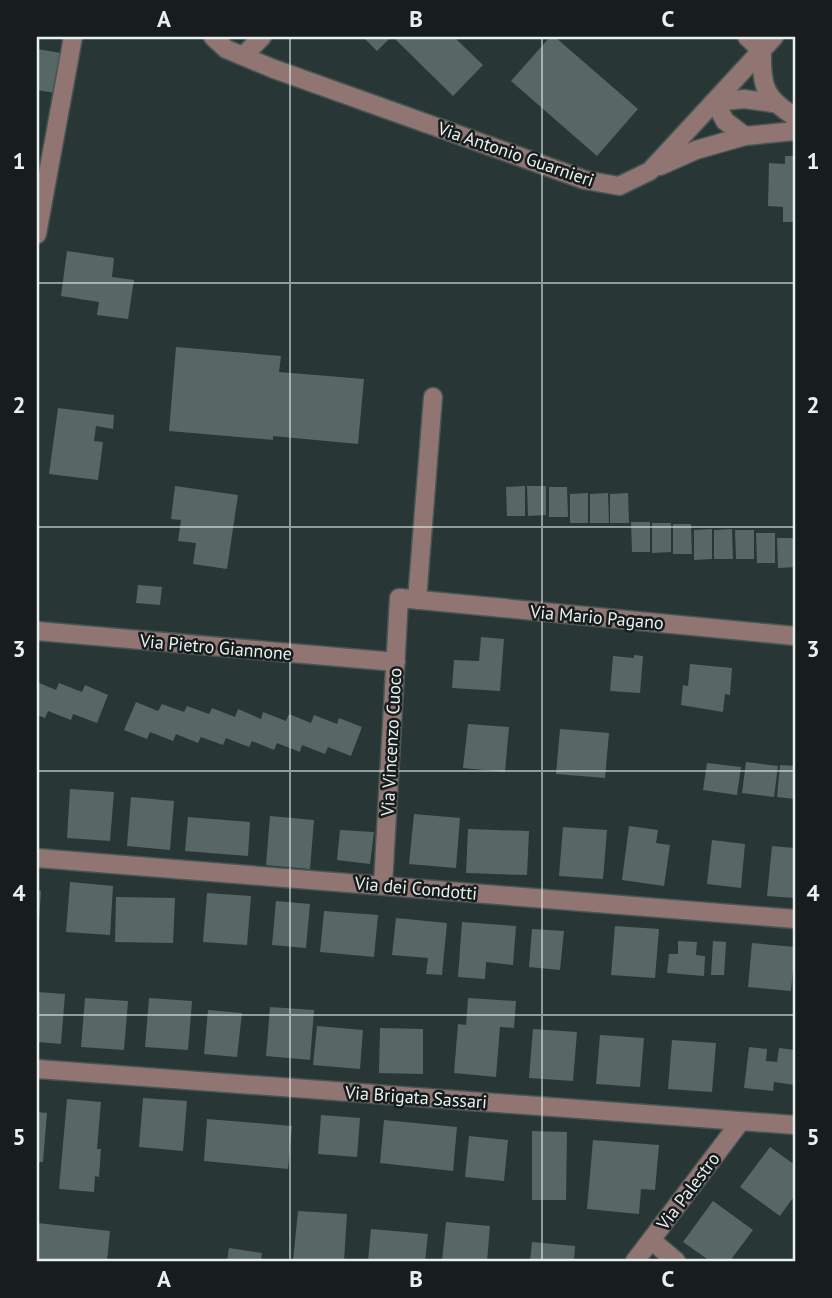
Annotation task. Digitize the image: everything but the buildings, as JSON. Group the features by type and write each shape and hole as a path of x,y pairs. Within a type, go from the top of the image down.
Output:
{"street":[{"path":"37,234 73,37"},
{"name":"Via Antonio Guarnieri","path":"213,37 226,48 243,56 597,184 619,186 650,171 775,37"},
{"path":"243,56 262,37"},
{"path":"747,37 762,51 761,77 773,103"},
{"path":"745,136 725,121 715,102 744,99 773,103 795,117"},
{"path":"650,171 696,149 745,136 795,131"},
{"name":"Via Vincenzo Cuoco","path":"383,885 396,662 408,599 433,397"},
{"name":"Via Mario Pagano","path":"408,599 795,636"},
{"name":"Via Pietro Giannone","path":"37,631 396,662"},
{"name":"Via dei Condotti","path":"37,858 795,919"},
{"name":"Via Brigata Sassari","path":"37,1069 795,1125"},
{"name":"Via Palestro","path":"635,1261 741,1121"},
{"path":"651,1240 676,1261"}]}
